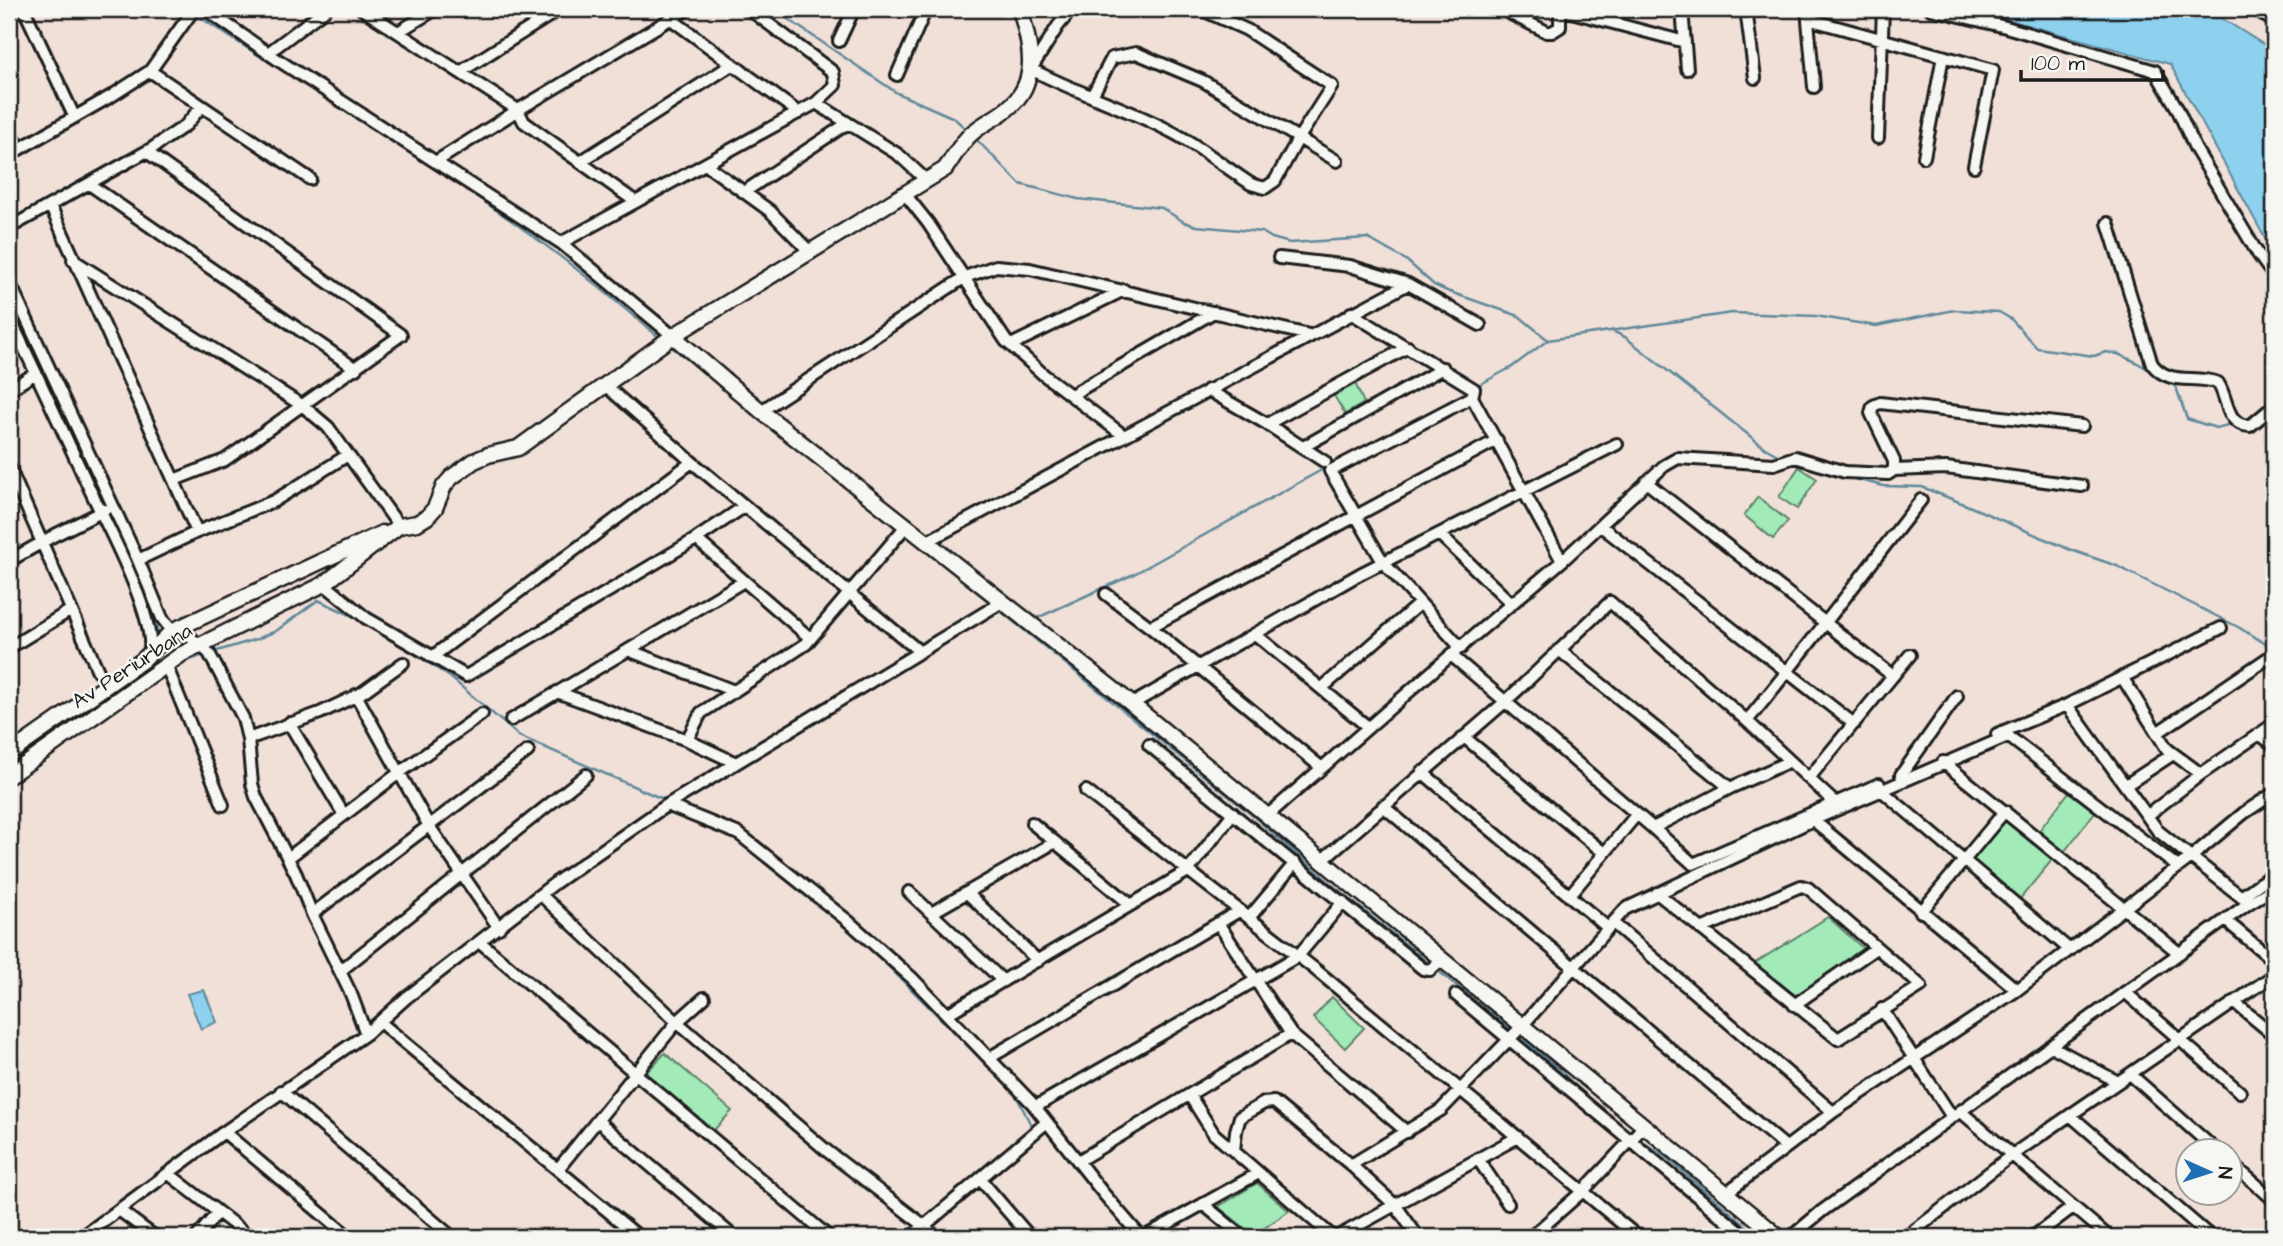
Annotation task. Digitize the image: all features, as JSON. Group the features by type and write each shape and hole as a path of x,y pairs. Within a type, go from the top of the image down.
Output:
{"street":[{"path":"24,9 74,116"},
{"path":"9,128 14,152 113,95 150,71 194,9"},
{"path":"205,9 268,53 561,243 761,411 1132,704 1779,1237"},
{"path":"268,53 326,9"},
{"path":"362,9 518,110 524,122 636,202"},
{"path":"398,33 436,9"},
{"path":"460,72 560,9"},
{"path":"437,161 687,9"},
{"path":"561,243 799,113 816,103 835,85 833,72 749,9"},
{"path":"839,41 854,9"},
{"path":"897,75 926,9"},
{"path":"1020,9 1031,69"},
{"path":"73,260 303,406 328,427 399,526 417,523 435,508 444,486 452,477 474,461 518,448 673,336 945,169 971,134 1018,100 1025,89 1031,69 1072,9"},
{"path":"1031,69 1065,87 1171,131 1258,188 1265,188 1275,181 1332,86 1247,30 1200,9"},
{"path":"1502,9 1547,32 1560,27 1560,9 1685,42"},
{"path":"1682,9 1687,69"},
{"path":"1746,9 1755,78"},
{"path":"1878,138 1883,9"},
{"path":"1931,9 2006,27 2155,71 2177,108 2194,148 2274,276"},
{"path":"2256,9 2274,22"},
{"path":"1814,88 1808,14 1882,39 1993,70 1974,166"},
{"path":"671,19 799,113"},
{"path":"1092,96 1112,58 1136,53 1203,80 1337,161"},
{"path":"1924,157 1943,56"},
{"path":"580,162 733,64"},
{"path":"150,71 310,179"},
{"path":"816,103 900,155 926,180"},
{"path":"9,229 147,152 186,125 201,107"},
{"path":"744,192 848,123"},
{"path":"147,152 401,335 225,460 174,480"},
{"path":"705,164 770,211 811,253"},
{"path":"89,184 355,369"},
{"path":"905,194 928,223 1006,341 1044,375 1124,435"},
{"path":"50,205 197,532"},
{"path":"2108,223 2152,364 2159,373 2169,377 2218,383 2233,421 2241,425 2250,426 2274,406"},
{"path":"1279,258 1350,265 1408,284 1480,325"},
{"path":"761,411 965,277 996,266 1009,266 1124,290 1309,335"},
{"path":"9,281 107,509 148,624 150,650"},
{"path":"926,542 1408,284"},
{"path":"1011,345 1124,290"},
{"path":"1071,395 1214,312"},
{"path":"1351,313 1474,388 1472,397 1562,561"},
{"path":"9,317 107,509 138,560 162,618 172,631 190,637 215,661 243,718 256,797 288,858 366,1034"},
{"path":"1267,424 1408,347"},
{"path":"1303,447 1443,368"},
{"path":"9,390 36,373"},
{"path":"605,385 692,462 920,652"},
{"path":"1208,390 1325,462"},
{"path":"1461,648 1383,562 1330,471 1472,397"},
{"path":"1895,470 1894,461 1871,413 1874,404 2082,426"},
{"path":"1150,627 1497,440"},
{"path":"1132,704 1383,562 1617,444"},
{"path":"138,560 197,532 274,501 348,455"},
{"path":"1267,816 1562,561 1664,466 1678,458 1774,464 1795,457 1845,472 1888,474 1895,470 1945,468 2082,486"},
{"path":"432,657 692,462"},
{"path":"10,475 97,671"},
{"path":"1646,482 1893,676"},
{"path":"1747,721 1921,500"},
{"path":"324,584 366,618 466,676 696,539 745,506"},
{"path":"9,561 107,509"},
{"name":"Av Periurbana","path":"9,776 166,665 199,645 324,584 399,526"},
{"name":"Av Periurbana","path":"9,754 143,660 150,650 172,631 361,541 399,526"},
{"path":"687,740 701,713 806,644 906,526"},
{"path":"1601,526 1854,724"},
{"path":"1439,534 1512,604"},
{"path":"696,539 810,639"},
{"path":"511,720 744,581"},
{"path":"1106,594 1322,768"},
{"path":"82,1237 281,1091 381,1023 406,998 541,895 667,805 1002,602"},
{"path":"1249,918 1300,867 1318,859 1505,702 1610,602 1747,721 1834,802"},
{"path":"1322,688 1420,603"},
{"path":"9,648 71,610"},
{"path":"1451,655 1693,864 2067,705 2221,628"},
{"path":"1255,634 1368,727"},
{"path":"628,650 734,691"},
{"path":"1559,650 1730,788"},
{"path":"2157,733 2274,654"},
{"path":"1809,778 1910,655"},
{"path":"248,739 320,713 356,695 402,663"},
{"path":"166,665 223,805"},
{"path":"2122,677 2173,754 2201,774"},
{"path":"557,692 687,740 736,763"},
{"path":"356,695 429,826 499,928"},
{"path":"1901,775 1957,696"},
{"path":"2067,705 2158,831 2245,900"},
{"path":"288,858 482,714"},
{"path":"289,723 344,815"},
{"path":"2148,815 2201,774 2274,724"},
{"path":"2259,734 2274,745"},
{"path":"1351,1165 1441,1110 1522,1026 1625,909 1813,820 2008,736 2178,867"},
{"path":"1464,737 1604,853"},
{"path":"1149,745 1423,969 1430,970 1441,960"},
{"path":"312,914 528,751"},
{"path":"2126,785 2173,754"},
{"path":"1653,828 1730,788 1790,761"},
{"path":"1943,762 2179,953"},
{"path":"1422,772 1833,1112"},
{"path":"340,971 586,775"},
{"path":"1881,790 2070,950"},
{"path":"1086,792 1298,956 1638,1237"},
{"path":"1726,1194 1833,1112 2017,990 2125,909 2244,813 2274,793"},
{"path":"667,805 739,834 848,921 912,978 1035,1107 1140,1234"},
{"path":"1383,806 1786,1147"},
{"path":"1922,912 2005,811"},
{"path":"947,1014 1188,871 1233,813"},
{"path":"1569,896 1637,814"},
{"path":"1813,820 2017,990"},
{"path":"1032,823 1131,905"},
{"path":"933,912 1055,842"},
{"path":"1791,1237 1822,1211 2225,920 2274,873"},
{"path":"1657,893 1701,929 1794,1005 1838,1039 1921,986 1808,888 1801,886 1701,929"},
{"path":"2245,900 2273,890"},
{"path":"909,892 1003,981"},
{"path":"967,893 1038,961"},
{"path":"541,895 677,1022 827,1151 926,1227 935,1237"},
{"path":"1035,1107 1298,956 1343,902"},
{"path":"989,1058 1239,911"},
{"path":"2225,920 2274,961"},
{"path":"1218,923 1291,1034 1407,1132"},
{"path":"480,942 829,1237"},
{"path":"1794,1005 1876,948"},
{"path":"1906,1237 2012,1155 2274,975"},
{"path":"2125,992 2240,1092"},
{"path":"1455,995 1746,1237"},
{"path":"558,1169 677,1022 704,998"},
{"path":"2234,1002 2274,1035"},
{"path":"1882,1009 1913,1059 1956,1114 2012,1155 2109,1237"},
{"path":"381,1023 639,1237"},
{"path":"1078,1161 1291,1034"},
{"path":"2051,1046 2118,1082"},
{"path":"2130,1074 2202,1138"},
{"path":"281,1091 452,1237"},
{"path":"1190,1096 1214,1134 1335,1237 1351,1235 1396,1206 1518,1137"},
{"path":"1234,1151 1240,1117 1269,1101 1278,1104 1396,1206 1418,1237"},
{"path":"2070,1115 2211,1237"},
{"path":"598,1121 734,1237"},
{"path":"911,1237 1047,1122"},
{"path":"1531,1237 1583,1191 1644,1126"},
{"path":"224,1132 345,1236"},
{"path":"1478,1159 1508,1204"},
{"path":"1124,1237 1140,1234 1203,1205 1259,1173"},
{"path":"2244,1173 2274,1200"},
{"path":"169,1174 250,1237"},
{"path":"980,1179 1030,1237"},
{"path":"1203,1205 1243,1237"},
{"path":"2033,1237 2073,1207"},
{"path":"119,1210 155,1237"},
{"path":"197,1237 214,1217"},
{"path":"1544,1227 1551,1237"},
{"path":"809,1237 818,1228"}],"green space":[{"path":"1355,383 1364,403 1345,414 1333,394"},
{"path":"1799,467 1817,479 1797,509 1779,497"},
{"path":"1758,497 1788,521 1773,539 1744,515"},
{"path":"2069,792 2095,812 2064,852 2038,832"},
{"path":"2005,820 2052,860 2019,900 1972,861"},
{"path":"1828,917 1866,951 1796,996 1755,963"},
{"path":"1332,997 1364,1028 1345,1048 1313,1018"},
{"path":"665,1053 732,1111 713,1131 645,1074"},
{"path":"1257,1183 1289,1211 1254,1235 1218,1207"}],"water":[{"path":"1968,9 2207,9 2274,51 2274,255 2170,64"},
{"path":"204,990 217,1022 201,1029 187,994"}],"waterway":[{"path":"773,9 897,93 954,118 967,130"},
{"path":"195,14 469,191 557,254 660,338"},
{"path":"974,137 1020,184 1078,199 1162,208 1196,226 1262,232 1290,243 1367,238 1406,260 1434,285 1519,316 1548,340"},
{"path":"9,303 24,337"},
{"path":"1477,386 1512,367 1548,340 1732,313 1816,316 1876,326 1954,310 1999,312 2011,319 2037,348 2094,356 2106,352 2118,354 2156,374"},
{"path":"1612,331 1625,337 1765,448 1783,458"},
{"path":"668,344 729,392"},
{"path":"2164,379 2176,387 2187,419 2216,428 2232,424"},
{"path":"1342,459 1468,391"},
{"path":"1789,462 1839,476"},
{"path":"1035,619 1134,574 1327,467"},
{"path":"1846,477 1884,486 1922,487 2071,550 2117,566 2238,627 2274,649"},
{"path":"887,519 898,528"},
{"path":"903,532 993,605"},
{"path":"135,574 160,637"},
{"path":"214,652 276,631 318,600 357,618"},
{"path":"998,609 1246,810 1431,965"},
{"path":"384,634 450,677 519,736 669,800"},
{"path":"181,663 204,655"},
{"path":"678,803 730,825"},
{"path":"795,872 854,918 853,920"},
{"path":"865,943 1009,1087"},
{"path":"1436,969 1512,1031"},
{"path":"1518,1036 1596,1105"},
{"path":"1014,1091 1033,1129"},
{"path":"1637,1138 1666,1157 1759,1237"}]}
